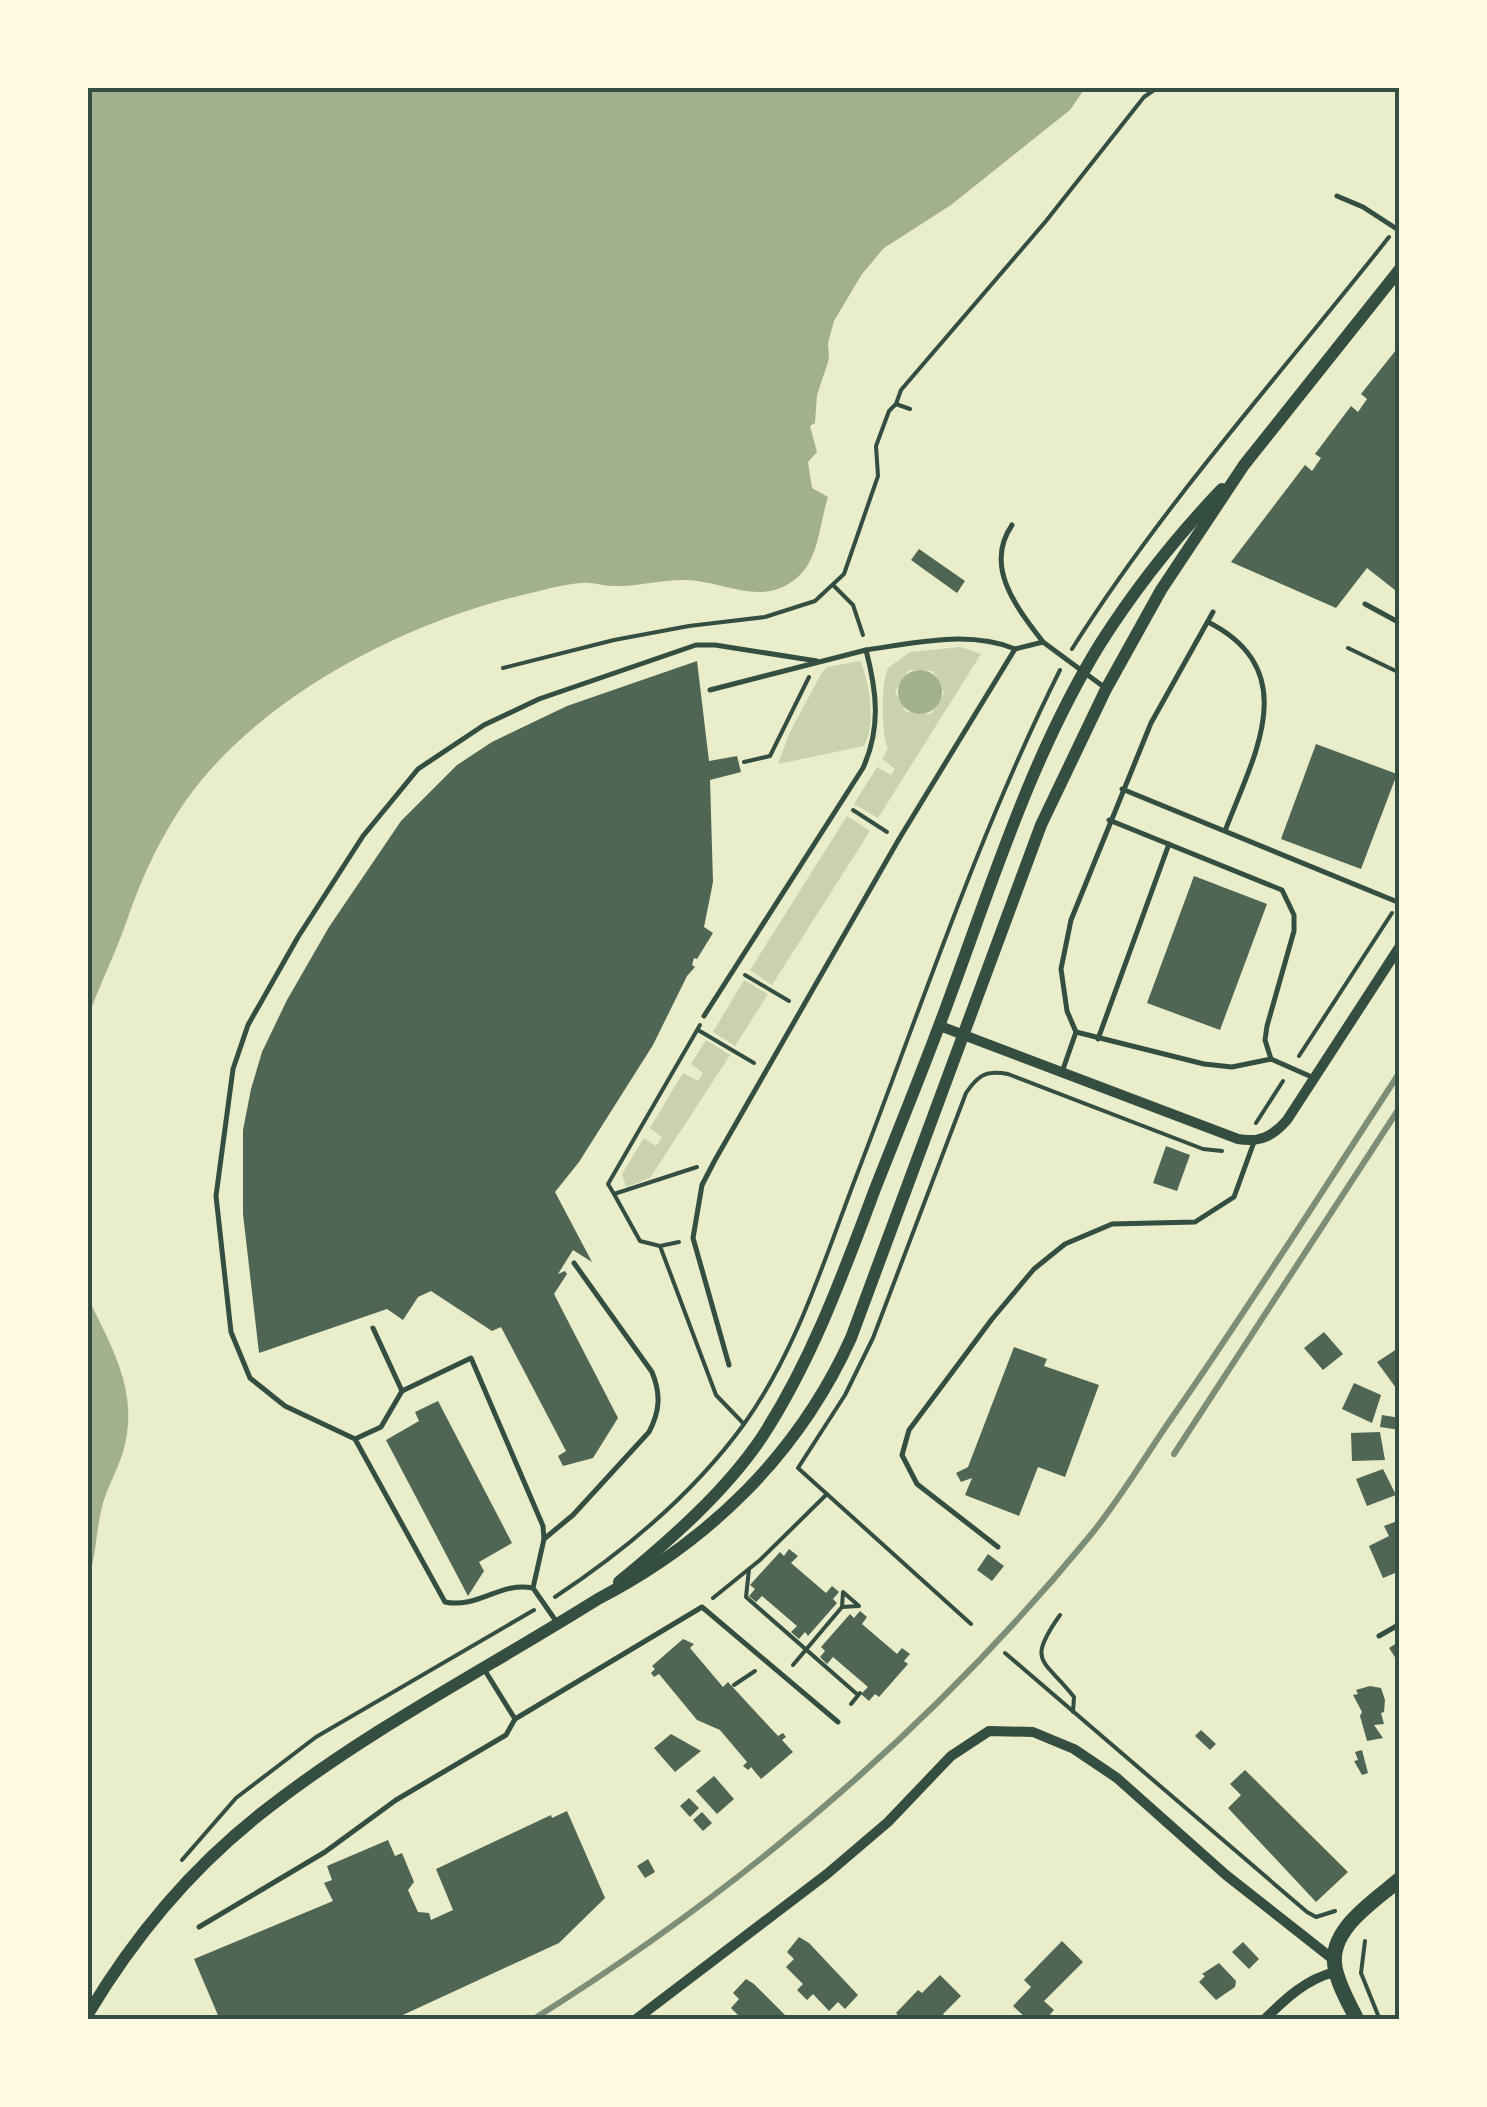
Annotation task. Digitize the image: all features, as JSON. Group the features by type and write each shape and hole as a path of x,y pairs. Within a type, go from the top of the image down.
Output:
{"main road":[{"path":"1357,2020 1334,1966 1336,1946 1349,1925 1400,1879"}],"street":[{"path":"598,1599 700,1508 761,1438 794,1383 828,1310 940,1026 1011,830 1083,674 1168,551 1244,465 1400,269"},
{"path":"88,2014 162,1909 202,1866 266,1809 374,1734 666,1560 716,1522 780,1454 821,1397 851,1338 1041,825 1106,689 1161,590 1244,465"},
{"path":"940,1026 1238,1140 1254,1142 1278,1130 1400,946"},
{"path":"635,2020 827,1874 888,1822 952,1756 990,1732 1033,1732 1074,1749 1117,1778 1334,1966 1282,2002 1264,2020"}],"lane":[{"path":"1337,196 1398,229"},
{"path":"1012,525 1003,538 1000,558 1010,597 1043,642 1106,689"},
{"path":"1365,604 1400,623"},
{"path":"1062,1072 1076,1032 1062,991 1064,944 1109,820 1151,723 1213,612"},
{"path":"1208,622 1236,641 1254,664 1267,714 1225,831"},
{"path":"710,690 866,650 962,640 998,642 1015,649 1043,642"},
{"path":"534,1588 511,1586 474,1602 445,1602 356,1439 285,1406 250,1378 231,1332 216,1196 233,1069 248,1026 298,937 364,836 418,769 484,725 540,699 696,645 715,644 817,661"},
{"path":"729,1365 693,1238 702,1185 899,839 1015,649"},
{"path":"704,1016 840,803 874,742 875,694 866,650"},
{"path":"1122,789 1399,903"},
{"path":"1109,820 1282,890 1289,901 1294,931 1265,1040 1271,1059"},
{"path":"1098,1038 1169,844"},
{"path":"1076,1032 1204,1064 1232,1066 1271,1059 1314,1078"},
{"path":"998,1547 916,1484 902,1455 909,1430 1034,1268 1066,1244 1112,1224 1194,1222 1234,1197 1254,1142"},
{"path":"544,1539 573,1515 649,1432 659,1403 652,1372 574,1264"},
{"path":"373,1328 402,1391"},
{"path":"356,1439 381,1427 402,1391 471,1358 533,1498 544,1539 534,1588 558,1624"},
{"path":"198,1927 325,1852 396,1800 488,1748 506,1735 515,1720 702,1607 838,1722"},
{"path":"1379,1636 1400,1624"},
{"path":"484,1670 515,1720"}],"path":[{"path":"503,668 614,640 782,614 816,600 834,585 850,558 878,476 876,446 902,390 1046,221 1144,97 1157,88"},
{"path":"170,1873 236,1798 316,1737 544,1604 620,1550 714,1461 744,1424 809,1299 1009,778 1065,660 1108,590 1172,506 1398,229"},
{"path":"896,404 910,408"},
{"path":"834,585 853,605 866,650"},
{"path":"1348,648 1400,673"},
{"path":"744,762 770,756 817,661"},
{"path":"840,803 899,839"},
{"path":"971,1624 798,1468 845,1395 873,1338 966,1093 982,1074 1008,1074 1202,1149 1222,1150 1254,1127 1399,903"},
{"path":"734,968 802,1008"},
{"path":"693,1238 660,1246 640,1242 608,1184 704,1016"},
{"path":"698,1030 766,1070"},
{"path":"614,1194 715,1160"},
{"path":"660,1246 716,1395 754,1433"},
{"path":"702,1607 801,1523 827,1494"},
{"path":"750,1569 746,1597 859,1694 851,1704"},
{"path":"734,1685 753,1671 789,1668 842,1607"},
{"path":"751,1618 759,1608"},
{"path":"1060,1615 1043,1638 1041,1656 1074,1697 1074,1712"},
{"path":"1005,1653 1307,1912 1316,1917 1336,1911"},
{"path":"1365,1941 1362,1973 1380,2020"}],"shaded area":[{"path":"88,88 1085,88 1070,110 951,205 884,248 862,274 834,321 828,343 829,359 817,395 815,423 810,426 817,452 808,462 812,488 828,497 811,560 795,579 783,587 760,592 687,580 563,586 484,605 436,622 341,667 255,727 218,761 187,799 145,873 88,1018"},
{"path":"960,647 981,654 878,818 854,804 877,767 891,775 895,769 882,759 888,749 883,721 884,685 888,668 910,652","holes":["909,670 933,671 944,693 931,714 906,712 895,691"]},
{"path":"860,661 870,704 870,727 864,746 778,764 789,734 821,674 827,667"},
{"path":"920,670 936,676 942,692 936,708 920,714 904,708 898,692 904,676"},
{"path":"847,816 870,831 772,985 750,970"},
{"path":"744,980 768,994 735,1046 713,1032"},
{"path":"706,1040 730,1055 650,1178 626,1187 622,1174 644,1138 656,1146 662,1137 650,1128 683,1073 698,1081 703,1073 691,1064"},
{"path":"88,1298 121,1372 128,1410 123,1452 103,1504 88,1579"}],"building":[{"path":"1400,345 1400,594 1367,568 1336,608 1231,562 1305,465 1312,471 1321,458 1315,454 1351,406 1358,412 1367,399 1361,394"},
{"path":"919,549 965,581 957,593 911,560"},
{"path":"697,661 709,761 737,756 741,772 710,780 713,882 704,927 713,933 694,958 695,967 653,1045 579,1162 555,1192 592,1262 573,1250 558,1274 567,1274 554,1294 618,1418 593,1458 563,1466 558,1456 566,1451 501,1327 492,1331 431,1291 418,1297 403,1320 387,1309 259,1353 243,1214 243,1130 262,1052 329,927 401,821 457,765 492,742 567,706"},
{"path":"1316,744 1397,774 1361,869 1281,839"},
{"path":"1194,876 1267,904 1220,1030 1147,1003"},
{"path":"1166,1146 1190,1155 1177,1191 1153,1183"},
{"path":"1324,1332 1343,1354 1323,1370 1304,1348"},
{"path":"1014,1347 1047,1359 1044,1366 1099,1385 1065,1477 1038,1467 1019,1516 965,1495 972,1478 961,1482 956,1473 968,1467"},
{"path":"1400,1347 1400,1386 1396,1388 1377,1362"},
{"path":"1354,1383 1381,1395 1372,1423 1342,1409"},
{"path":"438,1401 512,1543 479,1562 484,1571 468,1596 386,1440 419,1421 415,1412"},
{"path":"1382,1415 1400,1418 1400,1430 1380,1427"},
{"path":"1380,1432 1385,1460 1352,1461 1351,1433"},
{"path":"1383,1469 1396,1495 1367,1506 1356,1479"},
{"path":"1400,1520 1400,1571 1383,1578 1369,1546 1389,1536 1384,1526"},
{"path":"789,1549 798,1556 791,1563 826,1593 832,1586 839,1592 833,1599 837,1603 808,1636 805,1632 799,1639 791,1632 797,1626 762,1596 756,1602 749,1596 755,1589 750,1585 780,1552 784,1556"},
{"path":"988,1554 1004,1566 992,1581 977,1570"},
{"path":"860,1611 867,1617 862,1624 897,1654 902,1648 910,1654 904,1661 908,1664 879,1697 875,1694 869,1701 861,1694 868,1687 833,1657 827,1664 820,1657 825,1651 821,1647 850,1614 854,1618"},
{"path":"683,1639 694,1644 690,1648 723,1687 728,1682 778,1736 783,1733 786,1737 782,1740 793,1752 761,1779 751,1767 748,1770 743,1766 747,1762 720,1730 697,1720 659,1674 654,1677 651,1673 655,1669 652,1666"},
{"path":"1400,1641 1400,1665 1389,1648"},
{"path":"1381,1688 1384,1724 1374,1725 1383,1738 1367,1741 1362,1712 1353,1695 1358,1694 1356,1690"},
{"path":"1201,1730 1216,1744 1210,1750 1195,1736"},
{"path":"671,1734 701,1751 675,1772 654,1748"},
{"path":"1362,1750 1368,1773 1362,1775 1354,1761 1358,1760 1355,1752"},
{"path":"1245,1770 1348,1872 1316,1902 1228,1808 1241,1795 1230,1784"},
{"path":"714,1776 734,1799 717,1814 696,1791"},
{"path":"689,1798 699,1808 690,1817 680,1806"},
{"path":"567,1811 605,1898 559,1943 392,2020 220,2020 194,1959 333,1901 324,1883 332,1880 327,1866 388,1840 395,1856 402,1853 414,1882 408,1890 418,1912 429,1913 431,1920 453,1910 436,1869"},
{"path":"702,1812 712,1823 703,1831 693,1820"},
{"path":"648,1859 655,1872 645,1878 637,1866"},
{"path":"799,1937 858,1995 845,2009 838,2002 829,2011 813,1994 807,2000 797,1990 803,1984 786,1967 794,1959 787,1952"},
{"path":"1062,1941 1083,1962 1044,2001 1054,2010 1045,2020 1028,2020 1013,2006 1031,1987 1024,1980"},
{"path":"1243,1942 1259,1959 1249,1969 1232,1952"},
{"path":"1219,1963 1236,1981 1235,1987 1216,2000 1199,1982 1205,1976 1202,1974"},
{"path":"940,1975 961,1996 943,2014 949,2020 902,2020 896,2013 918,1990 922,1993"},
{"path":"746,1979 790,2020 743,2020 731,2008 739,1999 733,1993"}],"railway":[{"path":"532,2020 686,1916 759,1860 899,1739 1029,1607 1121,1494 1400,1072"},
{"path":"1174,1454 1400,1107"}]}
